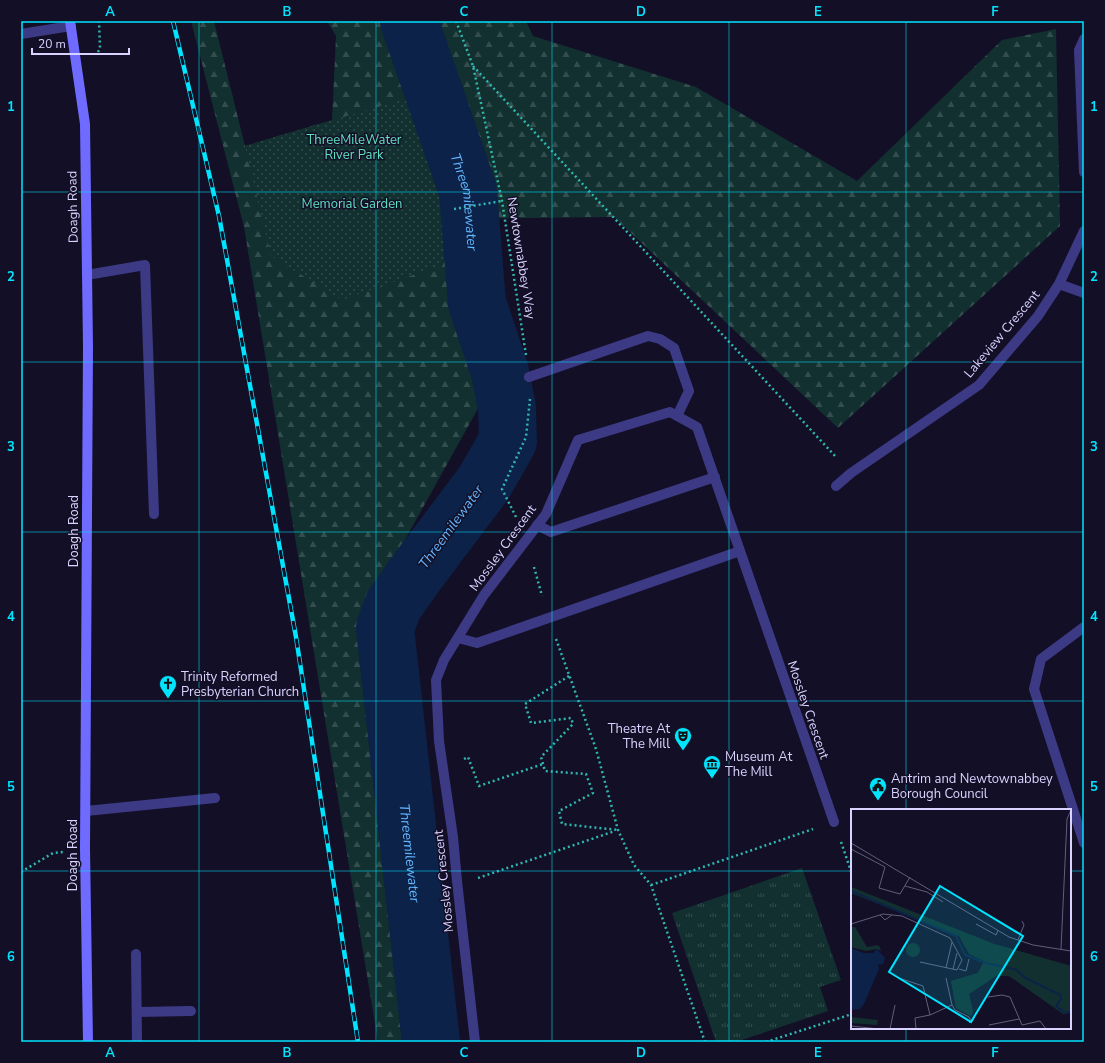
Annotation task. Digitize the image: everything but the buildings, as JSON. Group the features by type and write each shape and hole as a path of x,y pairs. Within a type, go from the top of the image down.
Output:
{"main road":[{"name":"Doagh Road","path":"71,24 85,124 88,346 85,849 88,1042"}],"street":[{"path":"21,34 71,24"},
{"path":"1084,39 1079,50 1084,172"},
{"name":"Lakeview Crescent","path":"836,486 979,385 1038,316 1059,284 1084,231"},
{"path":"87,275 145,265 154,514"},
{"path":"1059,284 1084,293"},
{"path":"529,377 648,336 660,339 674,348 689,391 677,416"},
{"name":"Mossley Crescent","path":"475,1042 453,837 439,741 436,680 444,660 484,595 546,514 578,440 670,412 697,428 834,822"},
{"path":"538,525 551,532 715,477"},
{"path":"458,638 477,643 740,551"},
{"path":"1084,627 1042,659 1034,689 1084,843"},
{"path":"86,812 215,798"},
{"path":"136,954 137,1042"},
{"path":"137,1012 191,1012"}],"path":[{"name":"Newtownabbey Way","path":"456,21 473,66 501,201 531,392 526,437 502,489 506,496"},
{"path":"473,66 851,474"},
{"path":"454,209 501,201"},
{"path":"618,830 562,824 559,811 593,793 586,774 545,770 541,757 573,724 571,718 531,723 525,704 569,676 596,749 618,830 634,865 651,885 705,1042"},
{"path":"443,768 468,757 479,786 543,764"},
{"path":"651,885 834,822 851,871"},
{"path":"473,880 618,830"},
{"path":"21,872 53,853 85,849"},
{"path":"766,1042 851,1014"}],"green space":[{"name":"ThreeMileWater River Park","path":"191,21 214,21 245,146 332,120 336,36 327,21 526,21 533,36 696,87 857,181 1002,40 1056,29 1060,226 838,428 614,217 458,219 480,405 367,608 436,1042 378,1042 244,227"},
{"name":"Memorial Garden","path":"422,94 458,219 441,265 342,300 271,256 245,146"},
{"path":"802,868 841,980 820,987 828,1011 736,1042 716,1042 672,913"}],"waterway":[{"name":"Threemilewater","path":"409,21 468,191 477,303 500,372 507,408 508,441 484,483 393,606 385,628 431,1042"}],"railway":[{"path":"173,21 219,216 296,637 358,1042"}],"place":[{"name":"Trinity Reformed Presbyterian Church","path":"168,699"},
{"name":"Theatre At The Mill","path":"683,751"},
{"name":"Museum At The Mill","path":"712,779"},
{"name":"Antrim and Newtownabbey Borough Council","path":"878,801"}]}
